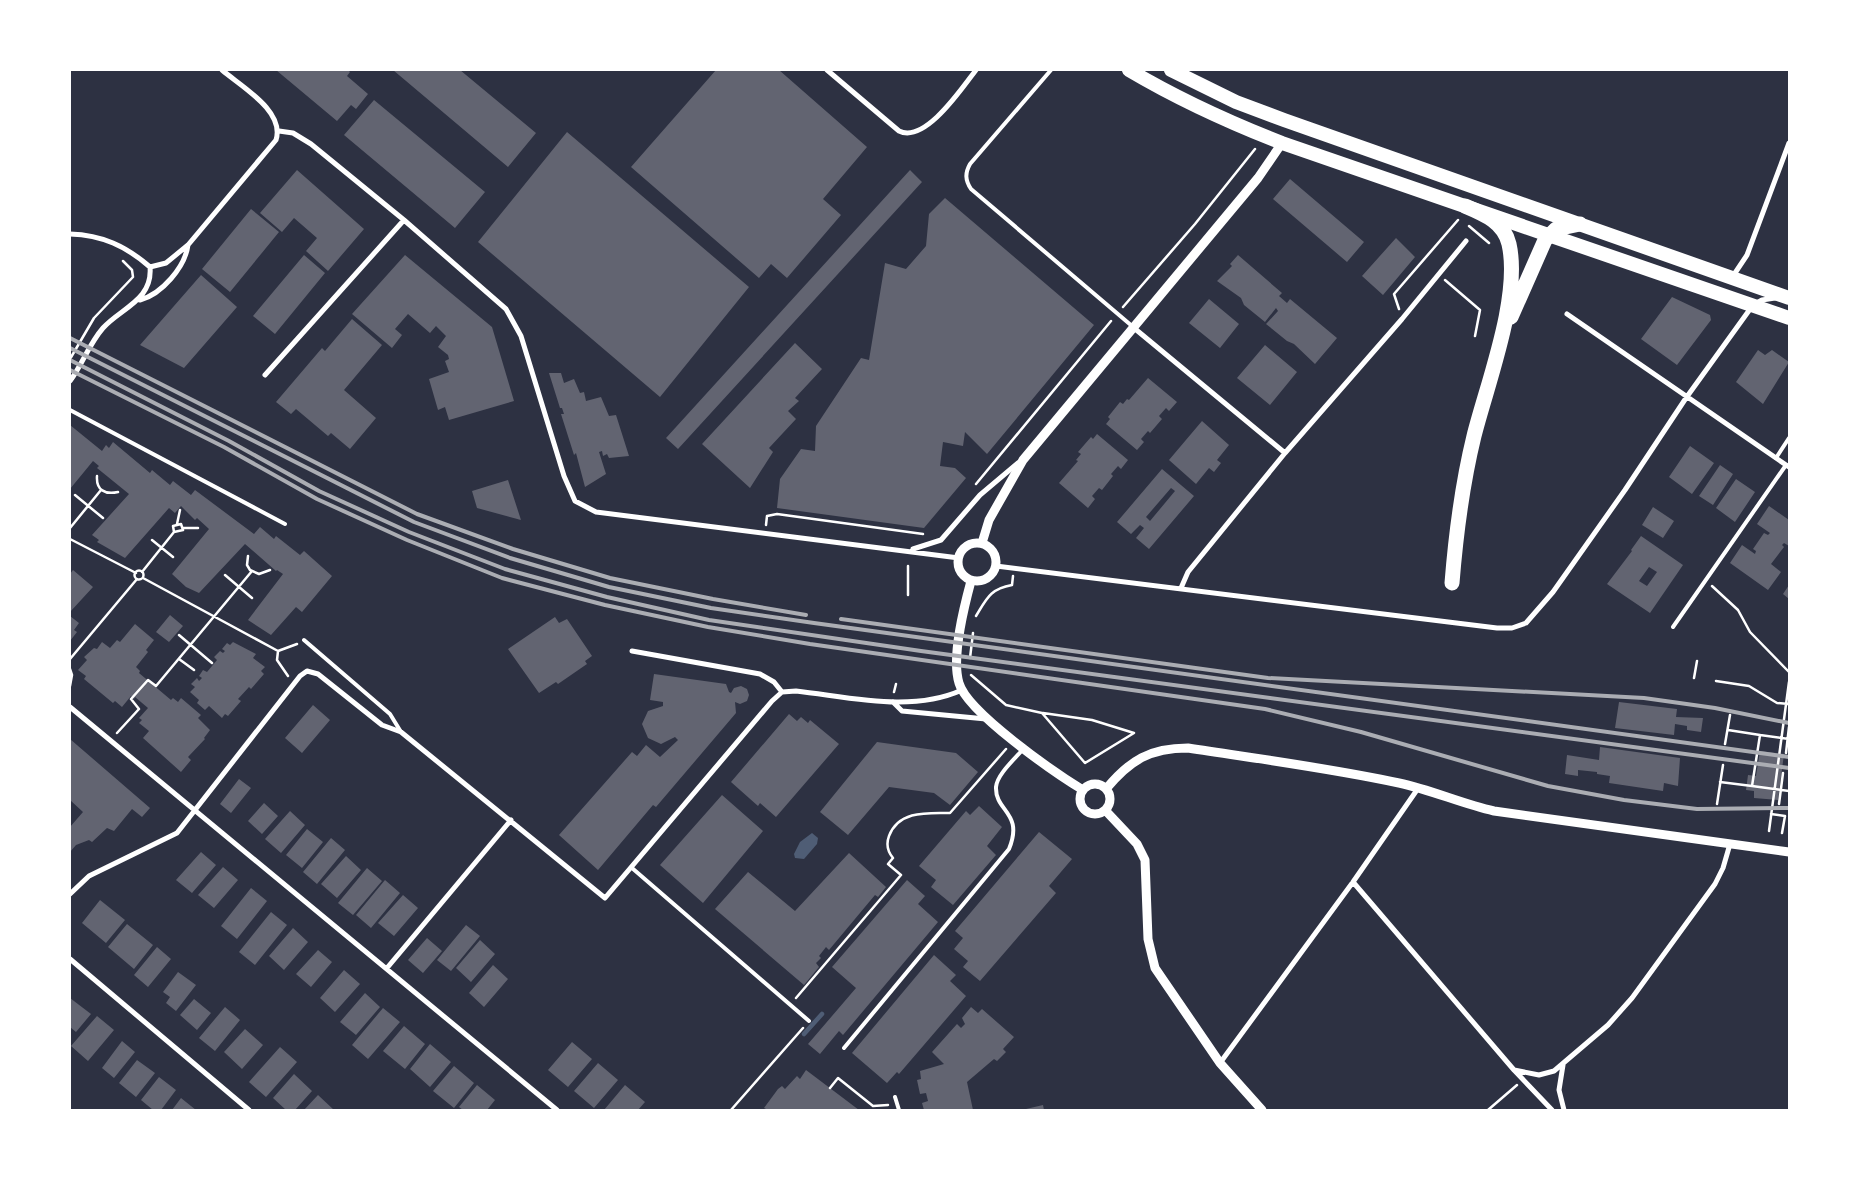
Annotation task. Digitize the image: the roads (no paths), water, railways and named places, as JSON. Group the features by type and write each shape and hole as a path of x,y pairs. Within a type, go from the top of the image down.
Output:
{"highway":[{"path":"1129,70 1172,96 1231,123 1701,289 1789,318"},
{"path":"1171,70 1236,102 1276,117 1789,298"},
{"path":"1452,583 1463,485 1500,346 1510,285 1509,243 1497,223 1465,206"},
{"path":"1500,346 1541,247 1550,235 1564,226 1580,224"}],"street":[{"path":"70,234 90,235 111,241 150,267 166,263 188,245 273,146 279,131 272,113 222,70"},
{"path":"827,70 899,131 911,135 921,131 948,105 976,70"},
{"path":"279,131 293,133 311,144 404,220 506,309 521,336 564,476 575,501 596,512 765,534 910,550 958,558"},
{"path":"982,543 989,520 1023,460 1258,178 1282,142"},
{"path":"1731,278 1741,266 1752,242 1789,143"},
{"path":"265,375 404,220"},
{"path":"1181,588 1188,572 1285,452 1402,319 1466,241"},
{"path":"70,382 103,328 140,300 147,298 171,278 182,264 188,245"},
{"path":"140,300 148,286 150,267"},
{"path":"996,566 1498,628 1518,627 1526,623 1537,611 1626,490 1686,398 1753,305 1762,300 1789,298"},
{"path":"1567,314 1686,398 1788,466"},
{"path":"1134,328 1285,452"},
{"path":"910,550 941,540 980,495 1023,460"},
{"path":"982,543 995,555 996,566 986,579 971,580 962,574 958,558 965,548 982,543"},
{"path":"971,580 960,622 957,674 962,690 971,703 990,720 1083,790"},
{"path":"632,651 760,674 774,682 782,692"},
{"path":"70,894 89,876 177,833 194,809 304,672 312,671 318,674 382,725 401,732 605,898 772,701 782,692 796,691 893,702 938,700 962,690"},
{"path":"893,702 902,711 990,720"},
{"path":"70,707 557,1110"},
{"path":"1106,788 1127,766 1139,759 1155,751 1179,748 1360,775 1419,788 1474,806 1494,810 1789,852"},
{"path":"1094,784 1106,788 1110,797 1105,810 1097,814 1087,812 1080,800 1083,790 1094,784"},
{"path":"1220,1063 1353,882 1419,788"},
{"path":"1105,810 1137,844 1145,860 1148,940 1155,968 1220,1063 1262,1110"},
{"path":"387,968 511,820"},
{"path":"1514,1070 1539,1075 1554,1070 1563,1065 1608,1025 1632,998 1715,884 1723,868 1730,844"},
{"path":"1353,882 1514,1070 1552,1110"},
{"path":"70,959 249,1110"},
{"path":"1563,1065 1559,1090 1564,1110"}],"lane":[{"path":"1051,70 970,164 966,172 967,181 971,189 1134,328"},
{"path":"70,410 285,524"},
{"path":"1776,458 1789,438"},
{"path":"1672,627 1788,466"},
{"path":"304,640 390,714 401,732"},
{"path":"844,1048 1010,849 1015,835 1014,824 998,795 996,786 1001,776 1025,748"},
{"path":"632,868 809,1021"},
{"path":"895,1097 898,1108"}],"water":[{"path":"812,833 818,838 817,844 804,859 795,858 794,854 800,842"}],"waterway":[{"path":"804,1034 822,1014"}],"railway":[{"path":"70,338 417,514 513,549 610,578 713,599 806,615"},
{"path":"70,348 414,522 510,558 609,587 711,608 814,623 1789,757"},
{"path":"70,360 229,441 319,491 409,532 505,569 607,597 709,620 921,651 1789,768"},
{"path":"70,370 224,447 317,499 407,540 502,578 605,605 708,627 810,644 1265,709 1361,732 1548,786 1624,800 1697,809 1789,808"},
{"path":"841,619 1268,678 1644,698 1715,708 1789,723"}]}
